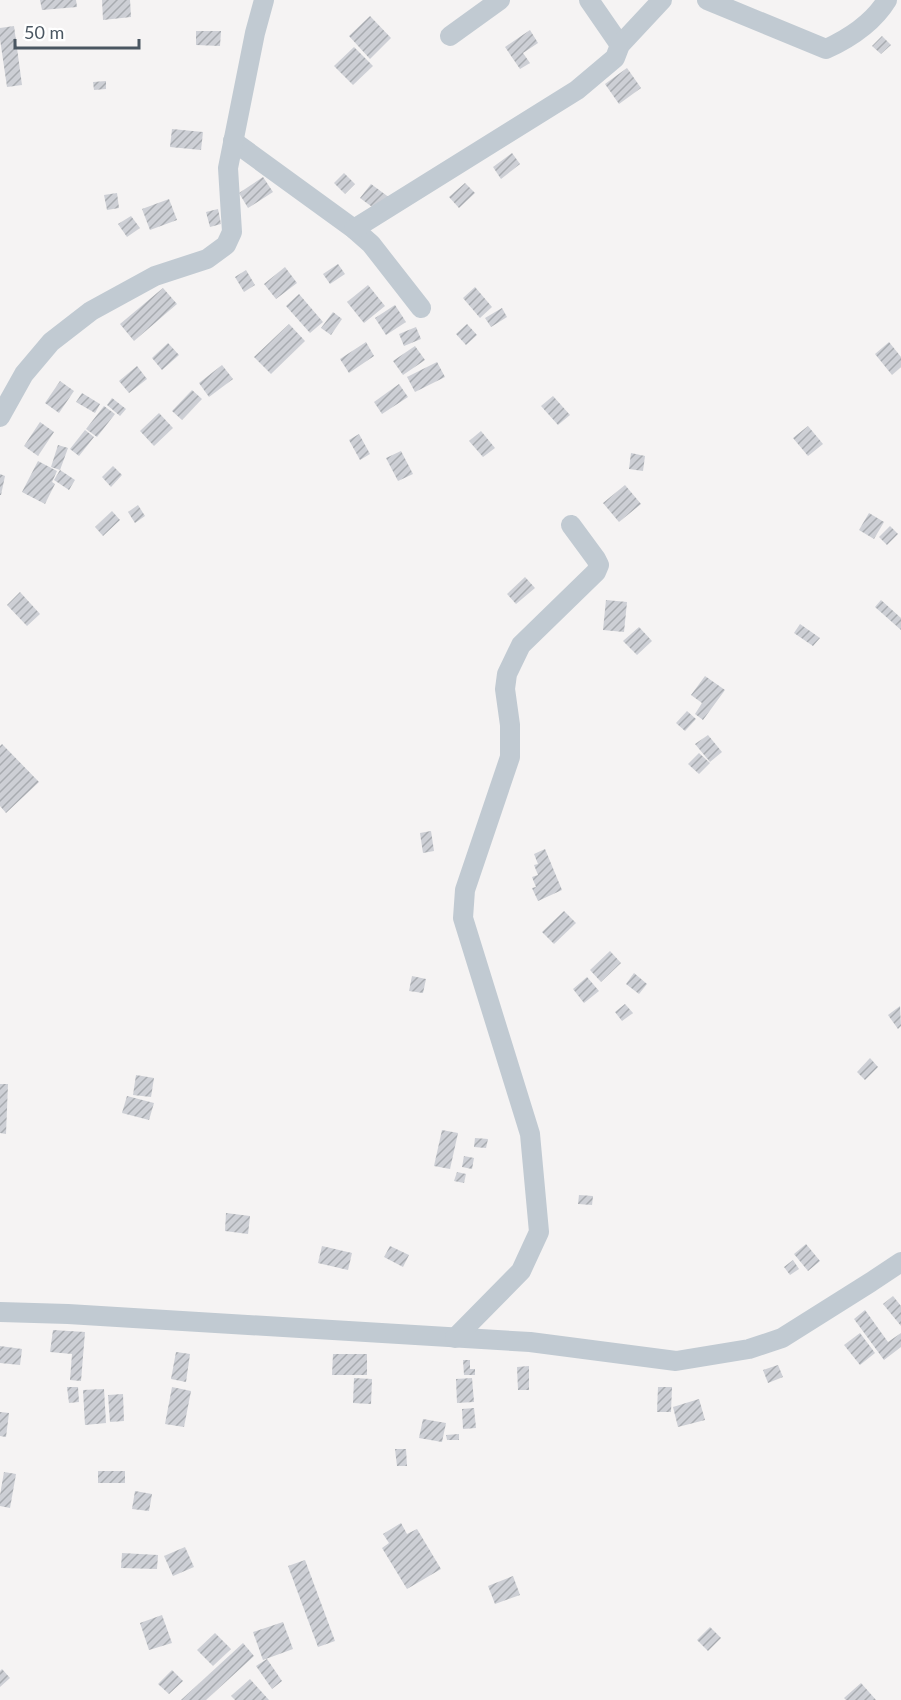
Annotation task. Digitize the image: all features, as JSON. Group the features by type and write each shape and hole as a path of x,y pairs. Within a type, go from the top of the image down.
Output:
{"street":[{"path":"0,417 24,374 58,336 91,311 155,276 207,260 226,245 232,232 228,168 255,33 264,0"},
{"path":"450,36 500,0"},
{"path":"589,0 620,45"},
{"path":"354,229 577,90 615,58 620,45 662,0"},
{"path":"707,0 826,49 850,38 880,12 887,0"},
{"path":"233,141 354,229 371,244 421,308"},
{"path":"454,1338 521,1271 539,1232 530,1134 463,918 465,890 510,757 510,726 505,690 507,674 521,645 596,572 599,566 571,525"},
{"path":"0,1312 68,1314 530,1342 676,1361 749,1349 782,1338 901,1262"}],"building":[{"path":"40,0 76,0 77,7 42,10"},
{"path":"102,0 130,0 131,17 103,20"},
{"path":"370,16 391,38 370,59 349,36"},
{"path":"14,26 22,85 7,87 0,28"},
{"path":"530,30 538,43 523,53 530,63 520,69 505,47"},
{"path":"196,31 221,31 220,46 196,45"},
{"path":"882,36 891,45 881,54 872,46"},
{"path":"354,47 373,66 353,85 334,66"},
{"path":"627,68 641,88 619,104 605,84"},
{"path":"106,81 106,89 94,90 93,82"},
{"path":"172,129 203,132 201,150 170,147"},
{"path":"512,153 520,164 501,179 493,167"},
{"path":"344,173 355,184 345,194 334,183"},
{"path":"263,177 273,192 248,208 239,193"},
{"path":"465,183 475,193 459,208 449,197"},
{"path":"371,184 390,198 379,212 360,198"},
{"path":"117,193 119,208 107,210 104,195"},
{"path":"169,199 177,220 150,230 142,209"},
{"path":"218,209 221,224 210,227 206,212"},
{"path":"131,216 140,228 127,237 118,224"},
{"path":"338,264 345,274 330,284 323,274"},
{"path":"285,267 297,283 276,299 264,284"},
{"path":"246,270 255,285 244,292 235,277"},
{"path":"368,285 385,306 364,323 347,302"},
{"path":"475,287 492,307 480,318 463,298"},
{"path":"163,288 177,304 134,341 120,324"},
{"path":"299,294 323,322 310,333 286,306"},
{"path":"395,305 406,322 386,335 375,318"},
{"path":"502,308 507,317 491,327 485,318"},
{"path":"333,312 342,319 331,335 321,328"},
{"path":"289,324 305,341 271,374 254,357"},
{"path":"467,324 477,335 466,345 456,334"},
{"path":"416,327 421,339 404,346 399,334"},
{"path":"366,342 374,356 349,373 340,359"},
{"path":"889,342 901,357 901,367 892,375 875,354"},
{"path":"168,343 179,355 162,370 152,358"},
{"path":"415,346 425,360 403,375 393,361"},
{"path":"437,362 445,377 415,392 407,377"},
{"path":"222,365 233,379 209,397 199,383"},
{"path":"137,366 147,379 129,393 119,381"},
{"path":"60,381 74,391 59,413 45,403"},
{"path":"399,384 408,397 382,414 374,402"},
{"path":"192,390 202,399 182,420 172,411"},
{"path":"82,393 100,404 95,413 76,402"},
{"path":"553,396 570,415 558,425 541,406"},
{"path":"112,398 126,409 120,416 107,405"},
{"path":"104,406 115,414 97,437 86,429"},
{"path":"159,413 173,428 154,446 140,431"},
{"path":"40,422 54,432 38,456 24,446"},
{"path":"808,426 823,444 808,456 793,438"},
{"path":"85,430 94,437 79,456 70,449"},
{"path":"481,431 495,448 483,457 469,441"},
{"path":"359,434 370,454 360,460 349,440"},
{"path":"58,445 68,448 60,470 51,467"},
{"path":"401,451 413,474 398,481 386,458"},
{"path":"631,453 645,456 643,471 629,469"},
{"path":"38,461 57,471 52,482 55,484 45,504 22,492"},
{"path":"113,466 122,475 111,487 102,477"},
{"path":"60,470 75,480 69,490 54,480"},
{"path":"0,474 5,476 1,495 0,495"},
{"path":"625,485 641,504 619,522 603,503"},
{"path":"138,505 145,516 135,523 128,512"},
{"path":"112,511 120,520 103,536 95,527"},
{"path":"869,513 884,522 874,539 859,530"},
{"path":"890,526 898,534 887,545 879,537"},
{"path":"525,577 535,588 516,604 507,594"},
{"path":"20,592 40,614 27,626 7,605"},
{"path":"606,600 627,602 624,632 603,630"},
{"path":"881,600 901,618 901,630 875,607"},
{"path":"800,624 820,638 813,646 794,633"},
{"path":"639,627 652,641 637,655 623,641"},
{"path":"705,676 725,690 703,720 695,714 702,703 691,695"},
{"path":"687,711 696,719 685,731 676,723"},
{"path":"708,735 722,752 710,762 695,744"},
{"path":"2,744 39,782 6,813 0,806 0,746"},
{"path":"699,753 710,763 699,774 688,764"},
{"path":"431,831 434,851 423,853 420,833"},
{"path":"545,849 562,890 538,901 532,888 536,887 532,877 538,875 534,865 538,864 534,854"},
{"path":"564,911 576,923 554,944 542,932"},
{"path":"610,951 621,963 601,982 590,970"},
{"path":"634,973 647,984 639,994 626,984"},
{"path":"412,976 426,979 423,993 409,991"},
{"path":"587,977 599,991 584,1003 573,989"},
{"path":"625,1004 633,1013 622,1021 615,1012"},
{"path":"900,1006 901,1026 898,1029 888,1015"},
{"path":"870,1058 878,1067 865,1080 857,1072"},
{"path":"136,1075 154,1078 151,1097 133,1095"},
{"path":"0,1084 8,1084 6,1134 0,1133"},
{"path":"127,1096 154,1103 149,1120 122,1113"},
{"path":"442,1130 458,1133 450,1169 434,1166"},
{"path":"475,1138 488,1139 486,1148 474,1147"},
{"path":"464,1156 474,1158 472,1169 462,1167"},
{"path":"457,1172 466,1174 464,1183 454,1181"},
{"path":"579,1195 593,1196 592,1205 578,1204"},
{"path":"226,1213 250,1216 248,1234 225,1231"},
{"path":"806,1244 820,1261 808,1271 794,1254"},
{"path":"322,1246 352,1253 348,1270 318,1263"},
{"path":"390,1246 409,1255 403,1267 384,1257"},
{"path":"793,1260 799,1269 790,1275 784,1267"},
{"path":"893,1296 901,1306 901,1326 883,1304"},
{"path":"865,1310 888,1342 901,1333 901,1347 884,1360 854,1319"},
{"path":"53,1330 85,1332 81,1381 70,1380 72,1354 50,1352"},
{"path":"860,1333 875,1353 860,1365 844,1345"},
{"path":"0,1346 22,1349 20,1365 0,1363"},
{"path":"176,1352 190,1354 186,1382 171,1379"},
{"path":"333,1354 367,1354 367,1375 332,1375"},
{"path":"463,1360 470,1360 470,1369 475,1369 475,1375 464,1375"},
{"path":"778,1365 783,1377 768,1383 763,1370"},
{"path":"529,1366 529,1390 518,1390 517,1367"},
{"path":"354,1378 372,1379 371,1404 353,1403"},
{"path":"472,1378 474,1402 457,1403 456,1379"},
{"path":"67,1387 78,1387 79,1402 69,1403"},
{"path":"172,1387 191,1391 184,1427 165,1424"},
{"path":"658,1387 672,1387 671,1412 657,1412"},
{"path":"104,1389 106,1423 85,1425 83,1390"},
{"path":"123,1394 124,1421 110,1422 108,1395"},
{"path":"699,1399 705,1420 678,1427 673,1407"},
{"path":"474,1408 476,1428 463,1429 462,1409"},
{"path":"0,1412 9,1413 6,1437 0,1436"},
{"path":"423,1419 446,1423 442,1442 419,1438"},
{"path":"459,1434 459,1440 447,1440 446,1435"},
{"path":"395,1449 406,1449 407,1466 397,1466"},
{"path":"98,1471 125,1471 125,1483 98,1483"},
{"path":"4,1472 16,1474 10,1508 0,1506"},
{"path":"135,1491 152,1494 149,1511 132,1509"},
{"path":"401,1523 407,1534 417,1529 441,1569 407,1589 382,1548 389,1543 383,1534"},
{"path":"185,1547 194,1567 173,1576 164,1556"},
{"path":"122,1553 158,1555 157,1569 121,1568"},
{"path":"305,1560 335,1641 318,1647 288,1566"},
{"path":"513,1576 520,1595 495,1604 488,1586"},
{"path":"162,1615 172,1643 149,1650 140,1623"},
{"path":"283,1622 293,1649 263,1660 253,1632"},
{"path":"710,1627 721,1638 708,1651 697,1640"},
{"path":"215,1633 231,1649 213,1666 197,1650"},
{"path":"243,1643 254,1656 206,1700 181,1700"},
{"path":"267,1659 282,1681 272,1689 256,1666"},
{"path":"2,1669 10,1678 0,1687 0,1671"},
{"path":"172,1670 183,1681 169,1694 158,1684"},
{"path":"250,1679 269,1700 235,1700 231,1696"},
{"path":"861,1683 876,1700 846,1700 844,1698"}]}
